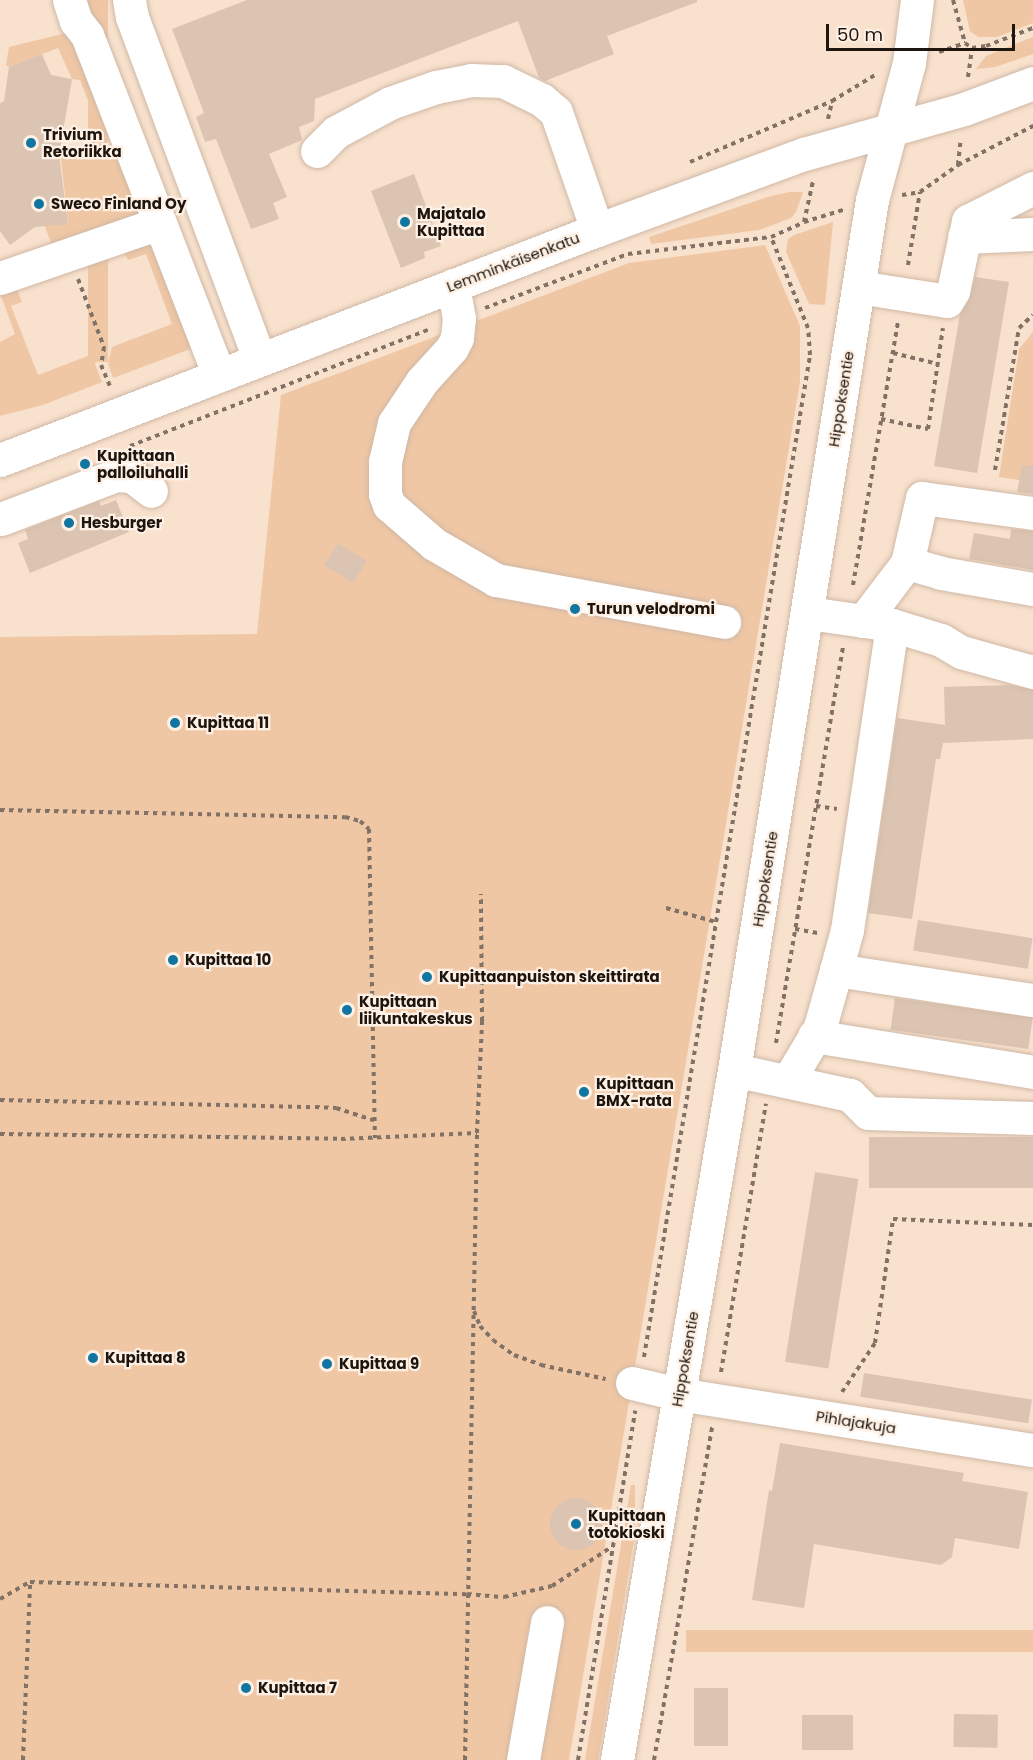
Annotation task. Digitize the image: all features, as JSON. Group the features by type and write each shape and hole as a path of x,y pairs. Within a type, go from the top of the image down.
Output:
{"street":[{"path":"69,0 76,21 87,35 219,375"},
{"path":"129,0 132,17 260,359"},
{"name":"Hippoksentie","path":"617,1760 734,1070 872,200 909,63 916,0"},
{"path":"317,151 336,132 390,103 436,87 471,80 503,81 542,100 556,112 597,230"},
{"name":"Lemminkäisenkatu","path":"0,460 597,230 804,154 964,109 1033,83"},
{"path":"858,287 947,301 953,291 968,221 1033,188"},
{"path":"0,278 160,223"},
{"path":"964,237 1033,234"},
{"path":"453,285 459,329 452,348 422,381 394,423 385,461 385,494 389,506 434,544 496,580 724,622"},
{"path":"0,519 116,475 132,476 151,491"},
{"path":"779,1079 820,1027 847,930 867,622 907,563 922,498 1033,513"},
{"path":"907,563 940,573 1033,589"},
{"path":"808,613 867,622 940,640 961,652 1033,672"},
{"path":"836,970 1033,1000"},
{"path":"814,1036 1033,1072"},
{"path":"734,1070 850,1095 868,1113 1033,1118"},
{"name":"Pihlajakuja","path":"636,1384 678,1394 1033,1450"},
{"path":"524,1760 547,1622"}],"path":[{"path":"953,0 965,43 972,48 986,46 1033,28"},
{"path":"654,1760 717,1400 867,622 881,419 920,192 958,165 1033,126"},
{"path":"126,448 628,254 771,237 824,216"},
{"path":"578,1760 613,1546 636,1384 716,922 810,355 808,328 771,237"},
{"path":"76,274 104,346 101,365 111,389"},
{"path":"881,419 928,429 947,301"},
{"path":"995,470 1019,328 1033,315"},
{"path":"892,354 938,364"},
{"path":"0,810 345,817 360,821 369,830 375,1138"},
{"path":"465,1760 477,1134 482,1021 481,894"},
{"path":"666,908 716,922"},
{"path":"0,1100 336,1108 374,1120"},
{"path":"0,1134 375,1138 477,1134"},
{"path":"834,1419 843,1387 875,1343 893,1219 1033,1225"},
{"path":"473,1309 480,1326 493,1340 514,1355 570,1372 636,1384"},
{"path":"0,1599 30,1582 467,1594 504,1598 552,1586 613,1546"},
{"path":"23,1760 30,1582"}],"shaded area":[{"path":"88,0 108,0 108,362 88,362"},
{"path":"963,0 1033,0 1033,23 997,37 978,37 970,31"},
{"path":"70,34 112,136 105,135 106,128 98,126 80,80 72,79 58,48 9,67 6,65 9,47"},
{"path":"1033,37 1033,54 995,67 976,69 986,56"},
{"path":"60,150 111,160 113,154 119,154 140,210 139,215 52,246 45,226 68,223"},
{"path":"803,192 796,212 791,218 759,230 651,244 649,237 771,196"},
{"path":"833,222 825,305 809,304 786,252 788,239"},
{"path":"145,244 152,246 193,348 113,378 108,363 112,347 172,324 146,254 128,260 125,254 127,250"},
{"name":"Kupittaan liikuntakeskus","path":"765,245 800,326 800,382 569,1760 0,1760 0,637 257,634 281,395 629,263"},
{"path":"16,287 22,302 11,306 38,375 98,352 95,364 102,382 43,405 0,416 0,342 15,334 0,293"},
{"path":"1033,332 1033,482 999,477 1019,349"},
{"path":"631,1485 635,1485 635,1534 598,1760 585,1760"},
{"path":"686,1630 1033,1630 1033,1652 686,1652"}],"building":[{"path":"247,0 697,0 697,2 607,36 614,54 545,81 539,78 518,21 315,99 314,121 299,127 302,140 269,154 287,197 273,203 279,219 251,229 216,139 205,142 196,117 204,113 172,29"},
{"name":"Trivium Retoriikka","path":"42,54 51,75 72,79 59,155 68,224 35,227 10,245 0,231 0,103 4,101 9,67"},
{"path":"414,174 441,246 424,252 425,258 401,268 371,191"},
{"path":"975,277 1009,282 977,473 934,466 960,314 969,300"},
{"path":"1022,465 1033,466 1033,494 1017,492"},
{"path":"116,500 129,532 30,573 18,543 28,539 25,530 99,501 101,506"},
{"path":"1011,529 1033,531 1033,570 969,559 974,533 1010,539"},
{"path":"338,543 367,561 353,583 324,565"},
{"path":"1010,685 1033,690 1033,739 943,743 940,759 936,759 912,919 868,913 897,718 945,725 944,687"},
{"path":"918,920 1033,938 1028,969 913,951"},
{"path":"895,998 1033,1017 1028,1049 891,1030"},
{"path":"869,1137 1033,1137 1033,1188 869,1188"},
{"path":"815,1172 858,1179 828,1369 785,1362"},
{"path":"864,1373 1032,1400 1028,1423 860,1397"},
{"path":"780,1443 964,1473 962,1481 1028,1492 1019,1549 955,1538 952,1557 941,1565 814,1544 804,1608 752,1600 769,1490 772,1491"},
{"name":"Kupittaan totokioski","path":"571,1498 581,1498 595,1505 602,1524 595,1543 581,1550 571,1550 561,1546 554,1539 550,1529 550,1519 554,1509 561,1502"},
{"path":"694,1688 728,1688 728,1746 694,1746"},
{"path":"954,1714 998,1715 997,1748 953,1747"},
{"path":"802,1715 853,1715 853,1750 802,1750"}],"place":[{"name":"Trivium Retoriikka","path":"31,143"},
{"name":"Sweco Finland Oy","path":"39,204"},
{"name":"Majatalo Kupittaa","path":"405,222"},
{"name":"Kupittaan palloiluhalli","path":"85,464"},
{"name":"Hesburger","path":"69,523"},
{"name":"Turun velodromi","path":"575,609"},
{"name":"Kupittaa 11","path":"175,723"},
{"name":"Kupittaa 10","path":"173,960"},
{"name":"Kupittaanpuiston skeittirata","path":"427,977"},
{"name":"Kupittaan liikuntakeskus","path":"347,1010"},
{"name":"Kupittaan BMX-rata","path":"584,1092"},
{"name":"Kupittaa 8","path":"93,1358"},
{"name":"Kupittaa 9","path":"327,1364"},
{"name":"Kupittaan totokioski","path":"576,1524"},
{"name":"Kupittaa 7","path":"246,1688"}]}
